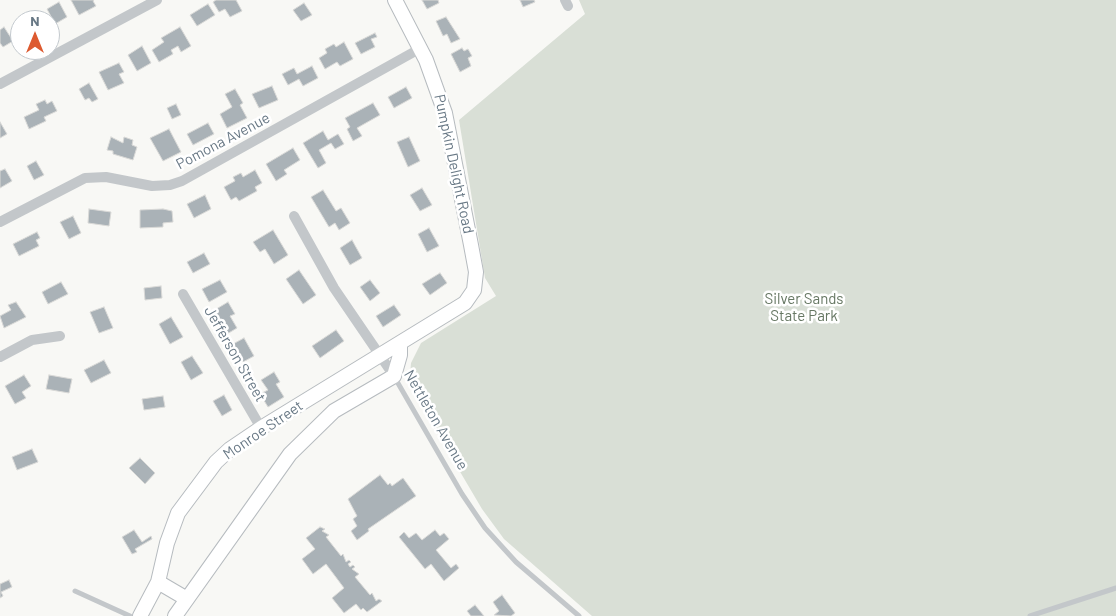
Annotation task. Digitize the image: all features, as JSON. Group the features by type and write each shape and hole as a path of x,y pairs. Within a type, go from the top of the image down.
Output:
{"street":[{"path":"0,84 157,0"},
{"name":"Pumpkin Delight Road","path":"395,0 421,48 445,113 471,245 476,282 471,297 465,303"},
{"name":"Pomona Avenue","path":"0,222 85,178 106,177 152,186 170,185 182,181 421,48"},
{"name":"Nettleton Avenue","path":"294,216 334,288 394,376"},
{"name":"Jefferson Street","path":"183,294 261,428"},
{"name":"Monroe Street","path":"140,616 158,582 170,534 185,503 216,462 230,449 261,428 465,303"},
{"path":"0,357 32,340 60,336"},
{"path":"394,376 400,355 400,344"},
{"name":"Monroe Street","path":"174,616 290,454 334,411 394,376"},
{"path":"158,582 187,599"}],"lane":[{"name":"Nettleton Avenue","path":"394,376 462,494 485,528 516,562 579,616"},
{"path":"1030,616 1116,588"},
{"path":"75,591 130,616"}],"green space":[{"name":"Silver Sands State Park","path":"579,0 1116,0 1116,616 592,616 504,539 482,509 416,397 410,375 411,363 421,343 496,296 485,278 459,120 585,14"}],"building":[{"path":"71,0 94,0 96,6 79,15"},
{"path":"216,0 236,0 242,11 230,17 225,9 219,12 213,2"},
{"path":"422,0 438,0 439,3 427,9"},
{"path":"520,0 534,0 535,2 523,7"},
{"path":"59,2 67,17 60,21 60,10 47,9"},
{"path":"304,3 312,15 301,21 293,10"},
{"path":"208,4 215,15 197,26 190,15"},
{"path":"446,17 460,39 451,43 447,34 443,36 436,21"},
{"path":"4,27 10,36 10,43 3,47 0,43 0,30"},
{"path":"180,27 191,46 181,52 178,46 171,50 173,54 159,62 152,50 164,42 161,38"},
{"path":"375,33 377,37 371,39 375,47 361,54 355,43"},
{"path":"344,42 353,59 340,66 337,62 325,69 319,58 327,53 325,49 334,44 336,47"},
{"path":"142,46 151,63 137,71 128,55"},
{"path":"462,48 464,51 468,49 472,56 468,58 471,66 460,72 451,54"},
{"path":"119,63 124,72 119,74 124,83 108,90 99,72"},
{"path":"312,66 318,78 303,86 299,79 288,85 282,74 294,68 297,74"},
{"path":"89,83 98,99 92,102 89,98 85,100 79,89"},
{"path":"272,86 278,100 259,108 252,94"},
{"path":"406,87 412,98 394,108 388,97"},
{"path":"235,89 243,103 240,105 247,118 227,128 220,114 232,107 225,94"},
{"path":"45,100 47,104 52,101 57,111 44,117 46,121 29,129 24,117 39,110 36,104"},
{"path":"373,103 380,115 357,128 362,136 353,141 347,129 350,127 345,118"},
{"path":"176,104 181,115 172,119 167,108"},
{"path":"0,122 7,134 0,138"},
{"path":"208,123 214,134 193,145 187,134"},
{"path":"169,129 181,152 163,161 150,138"},
{"path":"323,131 328,140 338,134 344,144 335,149 331,143 319,150 326,163 318,168 303,143"},
{"path":"111,137 123,143 124,137 133,140 132,145 137,147 133,160 113,154 113,151 107,150"},
{"path":"409,137 420,161 408,167 397,142"},
{"path":"293,148 300,160 284,170 287,174 276,181 266,164"},
{"path":"36,161 44,175 34,180 27,166"},
{"path":"5,169 12,181 0,188 0,171"},
{"path":"255,170 262,183 255,187 257,191 239,201 236,197 231,200 224,187 235,181 233,177 241,173 243,177"},
{"path":"422,188 432,205 420,211 410,195"},
{"path":"323,190 336,211 341,208 350,223 339,230 335,223 329,227 311,197"},
{"path":"205,195 211,209 194,218 187,204"},
{"path":"89,209 111,212 109,226 88,223"},
{"path":"163,209 172,211 173,222 163,223 163,227 140,228 140,210"},
{"path":"73,216 81,233 69,239 60,222"},
{"path":"429,228 439,246 427,252 418,234"},
{"path":"273,230 288,255 274,264 265,249 260,252 253,242"},
{"path":"37,232 40,238 36,240 39,246 19,256 13,244"},
{"path":"352,240 362,258 350,265 340,248"},
{"path":"204,253 210,264 193,273 187,262"},
{"path":"299,270 316,295 303,304 286,279"},
{"path":"440,273 447,283 430,295 422,284"},
{"path":"220,280 227,292 209,302 202,289"},
{"path":"370,280 380,293 370,301 360,287"},
{"path":"61,282 68,294 48,304 42,292"},
{"path":"161,286 162,298 145,300 144,288"},
{"path":"16,302 26,317 4,328 0,316 11,310 8,305"},
{"path":"228,302 235,314 230,316 237,328 227,334 213,311"},
{"path":"394,305 401,315 383,327 376,316"},
{"path":"104,307 113,328 99,333 90,312"},
{"path":"171,317 183,337 170,344 159,324"},
{"path":"336,330 344,341 320,358 312,346"},
{"path":"244,338 254,356 243,362 233,344"},
{"path":"192,356 203,373 191,380 181,362"},
{"path":"104,360 111,373 91,383 84,370"},
{"path":"274,372 280,382 276,384 284,397 268,407 260,394 268,390 261,380"},
{"path":"24,375 31,386 22,392 26,398 15,404 5,386"},
{"path":"49,375 72,379 69,393 46,389"},
{"path":"224,395 232,410 222,416 213,401"},
{"path":"163,396 165,407 144,410 142,399"},
{"path":"32,449 38,462 17,470 12,457"},
{"path":"140,458 155,473 145,484 129,468"},
{"path":"380,475 388,485 390,483 392,486 403,478 416,496 368,529 369,531 357,540 351,531 357,526 353,519 357,516 348,499"},
{"path":"320,527 325,529 322,531 329,535 326,537 341,556 343,554 346,562 349,560 351,562 348,564 350,567 353,565 355,567 352,569 359,574 355,577 370,595 372,593 376,601 379,599 382,601 367,612 363,608 361,610 356,604 344,613 332,598 344,588 326,564 313,574 302,559 315,549 306,538"},
{"path":"134,530 142,542 151,536 152,539 135,549 137,552 132,554 122,537"},
{"path":"435,530 440,536 444,533 449,539 436,550 451,568 456,564 459,568 444,581 431,564 425,569 399,537 404,532 409,538 416,533 422,540"},
{"path":"9,580 12,587 1,592 3,596 0,598 0,584"},
{"path":"502,595 515,613 511,616 494,615 499,611 493,602"},
{"path":"475,605 484,616 471,616 467,611"}]}
